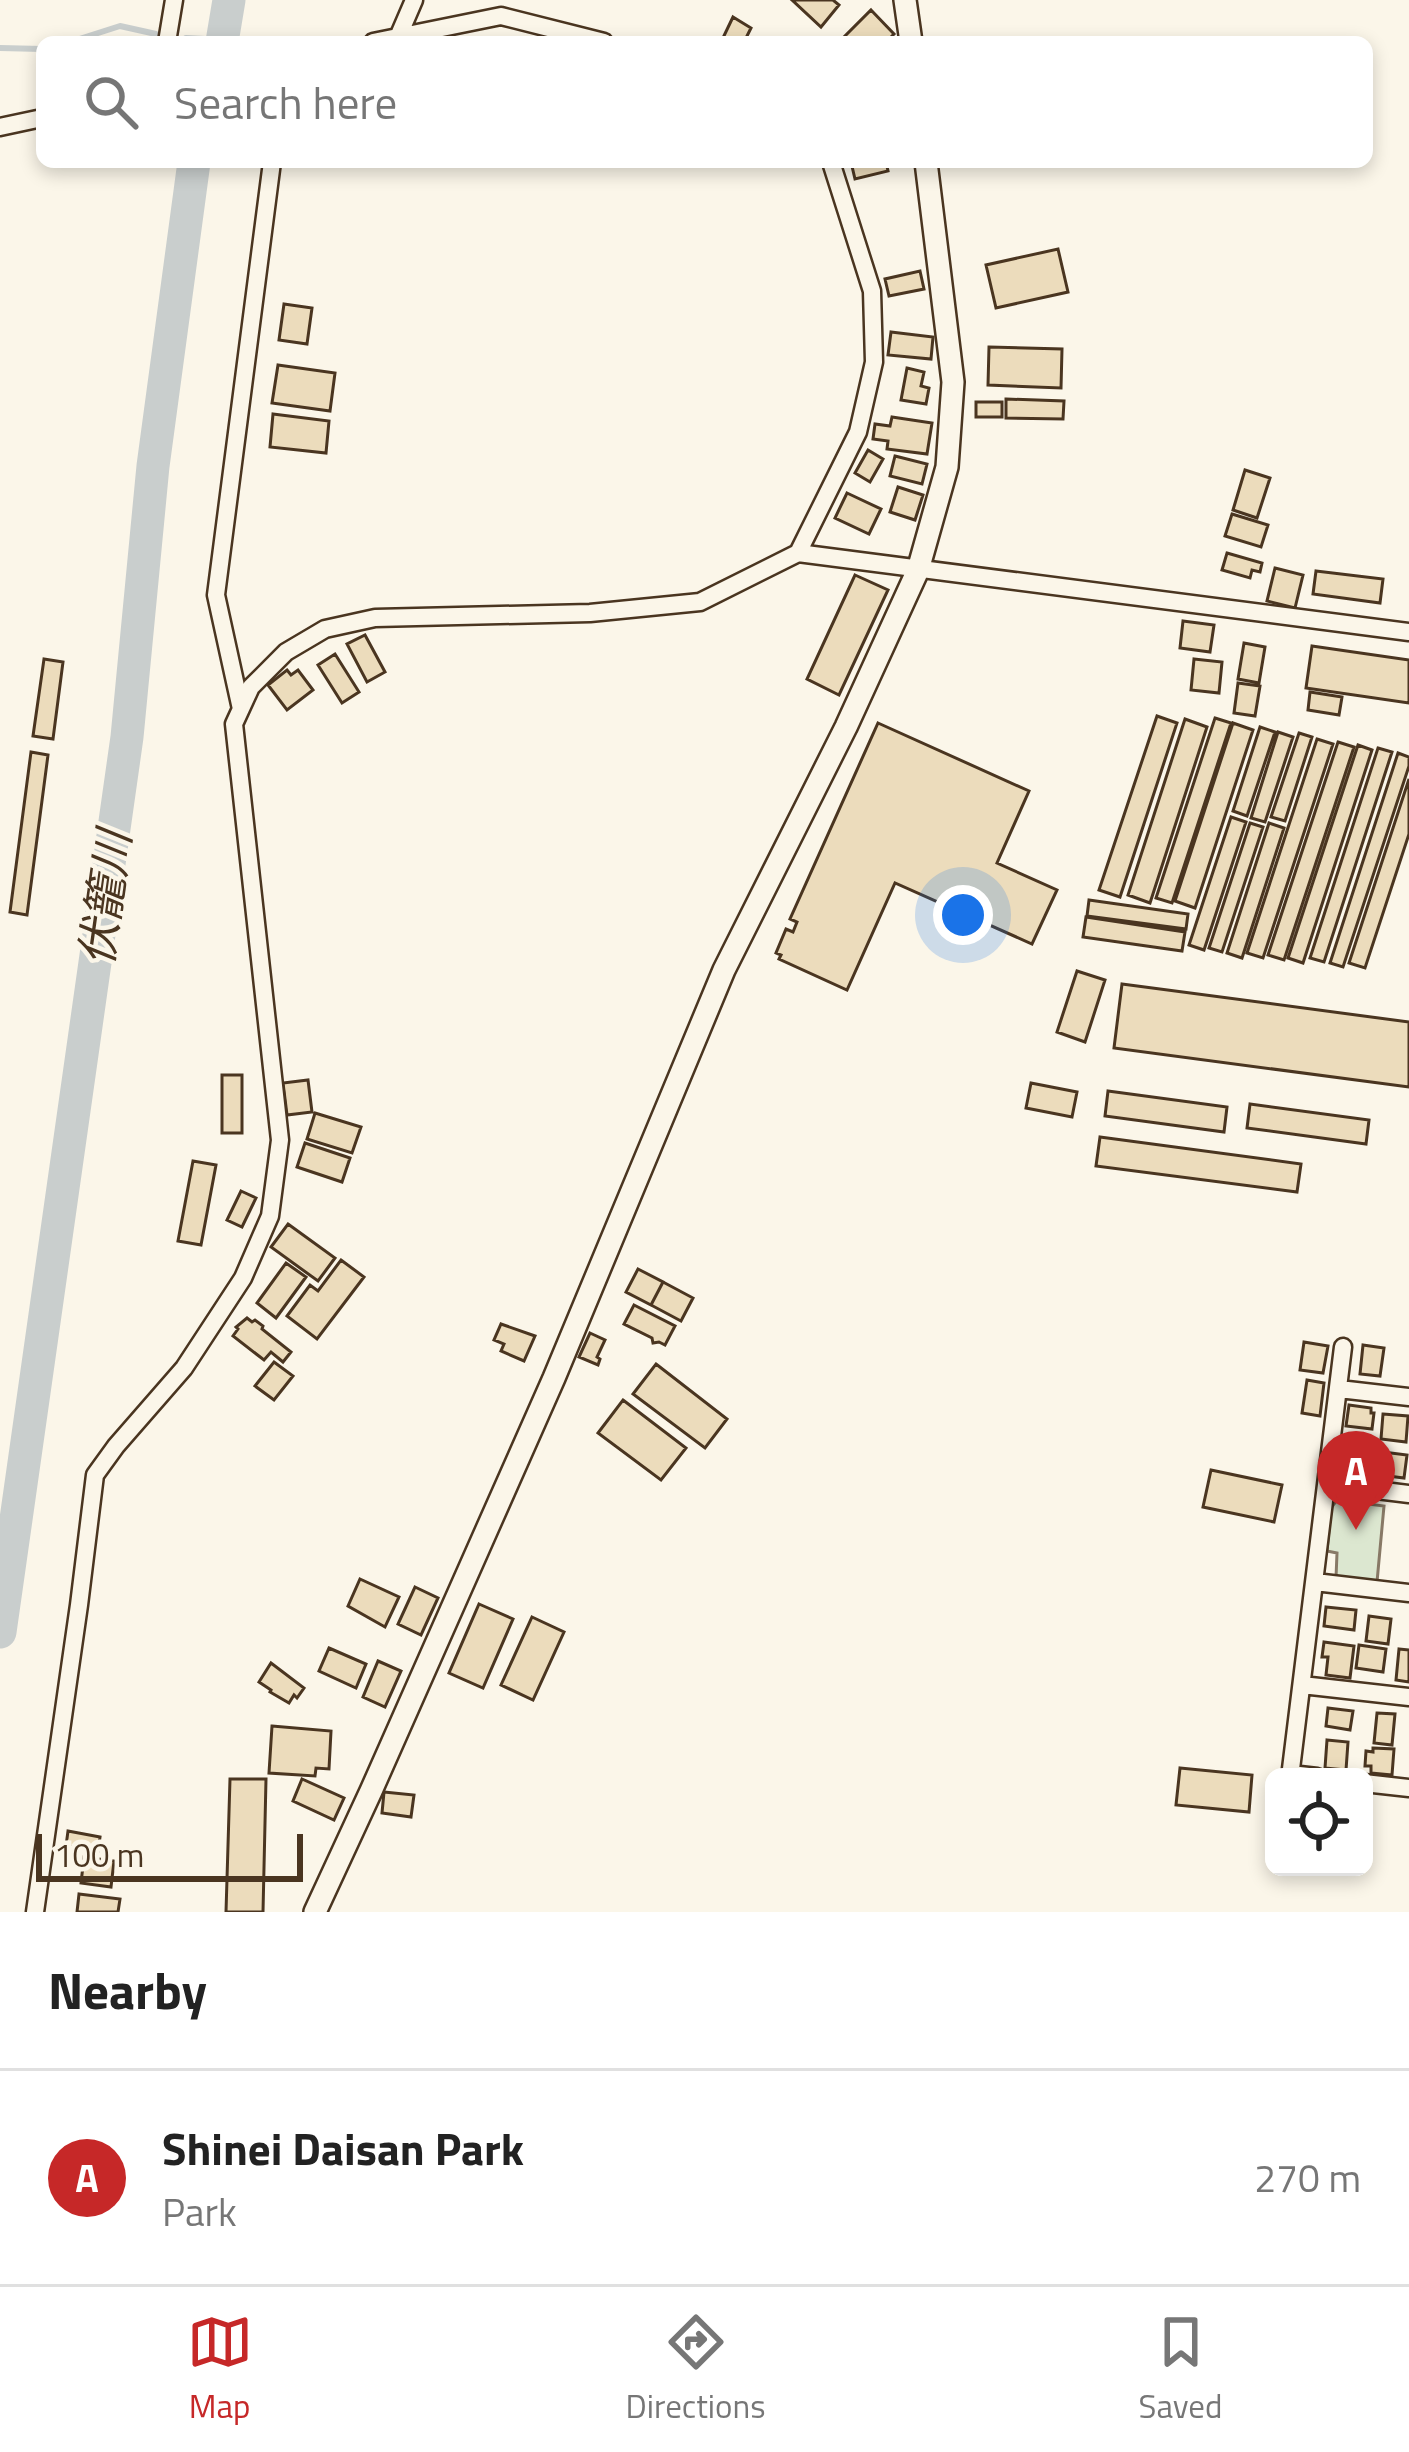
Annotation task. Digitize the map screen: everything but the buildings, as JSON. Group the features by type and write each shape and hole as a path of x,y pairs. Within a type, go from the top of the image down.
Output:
{"street":[{"path":"168,36 174,0"},
{"path":"399,35 414,0"},
{"path":"905,0 909,36"},
{"path":"395,36 501,16 580,36"},
{"path":"0,127 36,119"},
{"path":"241,710 216,595 271,168"},
{"path":"798,554 858,432 874,362 872,291 833,168"},
{"path":"315,1912 554,1378 724,970 846,728 918,570 947,467 953,382 927,168"},
{"path":"34,1912 95,1475 184,1368 243,1278 270,1216 280,1140 234,724 251,687 286,652 325,629 375,618 590,613 700,602 798,554 1409,632"},
{"path":"1292,1768 1343,1347"},
{"path":"1339,1389 1409,1396"},
{"path":"1328,1484 1409,1494"},
{"path":"1315,1582 1409,1593"},
{"path":"1302,1685 1409,1697"},
{"path":"1373,1784 1409,1788"}],"green space":[{"path":"1337,1500 1384,1506 1377,1582 1336,1578 1337,1553 1327,1551 1331,1508"}],"waterway":[{"name":"伏籠川","path":"223,36 229,0"},
{"path":"89,36 120,26 156,34"},
{"path":"0,48 36,49"},
{"name":"伏籠川","path":"0,1632 127,737 153,466 193,168"}],"place":[{"name":"Shinei Daisan Park","path":"1356,1530"}]}
